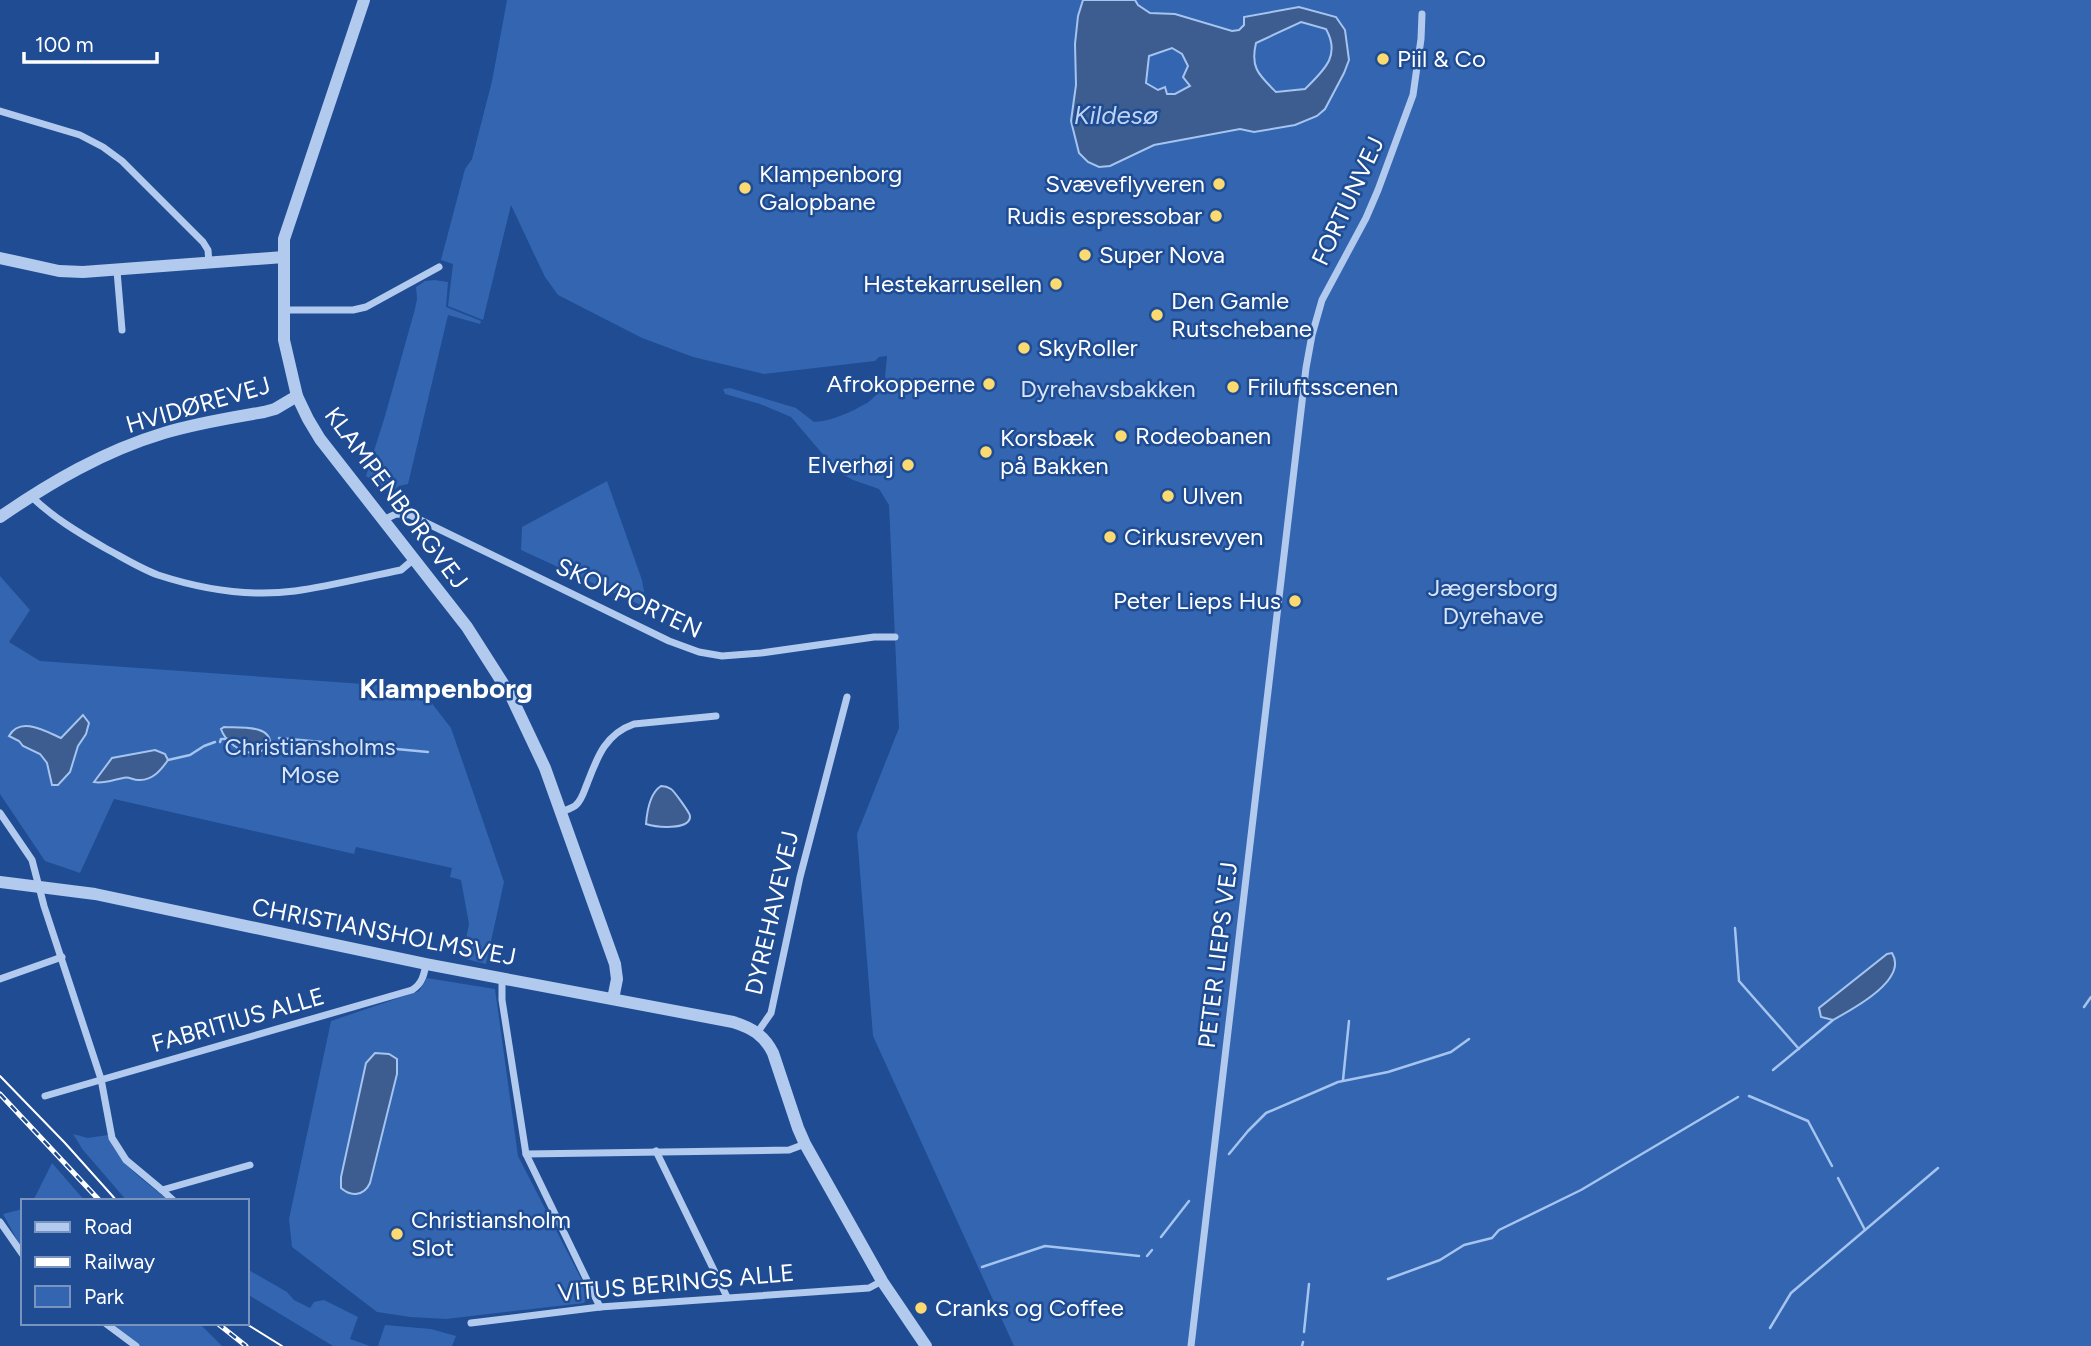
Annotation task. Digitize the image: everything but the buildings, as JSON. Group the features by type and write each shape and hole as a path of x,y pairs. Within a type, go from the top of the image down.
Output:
{"street":[{"name":"KLAMPENBORGVEJ","path":"364,0 288,226 284,257 284,341 298,396 320,439 467,627 511,696 540,756 615,964 617,979 613,999"},
{"name":"FORTUNVEJ","path":"1283,569 1312,335 1322,300 1366,218 1398,139 1413,94 1422,14"},
{"path":"0,111 80,135 103,147 122,161 203,242 208,250 209,263"},
{"path":"0,258 59,271 117,271 284,257"},
{"path":"283,310 353,310 366,307 439,267"},
{"path":"117,271 122,330"},
{"name":"HVIDØREVEJ","path":"0,517 64,476 123,448 194,425 275,409 298,396"},
{"path":"31,496 44,509 135,564 157,574 204,587 244,592 295,591 401,570 414,559"},
{"name":"SKOVPORTEN","path":"383,520 396,514 410,516 669,641 699,652 722,656 874,637 895,637"},
{"name":"PETER LIEPS VEJ","path":"1191,1346 1283,569"},
{"name":"DYREHAVEVEJ","path":"847,697 800,877 771,1013 757,1033 768,1042 773,1053 805,1144 882,1281 926,1346"},
{"path":"561,812 576,805 582,797 596,759 604,746 621,729 634,724 716,716"},
{"path":"0,813 32,860 101,1079 112,1138 126,1160 172,1199"},
{"name":"CHRISTIANSHOLMSVEJ","path":"0,882 95,894 426,964 733,1022 757,1033"},
{"path":"0,979 62,957"},
{"name":"FABRITIUS ALLE","path":"45,1096 412,989 419,986 426,964"},
{"path":"502,978 502,1000 526,1154 600,1307"},
{"path":"526,1154 789,1150 805,1144"},
{"path":"656,1151 727,1297"},
{"path":"162,1190 250,1165"},
{"path":"0,1222 21,1252"},
{"name":"VITUS BERINGS ALLE","path":"471,1323 600,1307 869,1288 882,1281"},
{"path":"108,1325 136,1346"}],"green space":[{"name":"Jægersborg Dyrehave","path":"507,0 2091,0 2091,1346 1014,1346 873,1036 857,834 899,728 889,505 879,489 837,471 791,417 725,394 723,389 730,388 796,408 814,422 821,421 841,416 861,406 884,388 887,356 879,357 875,361 764,374 693,357 642,338 558,295 545,277 511,205 483,320 448,306 453,264 441,260 465,169 472,159 492,81"},
{"path":"425,281 448,282 446,307 481,321 480,324 448,315 408,484 399,486 391,493 366,476 415,309 416,287"},
{"path":"607,481 642,580 647,608 521,550 522,527"},
{"name":"Christiansholms Mose","path":"0,576 30,610 9,642 40,661 420,688 451,728 504,882 486,964 462,958 469,924 461,880 450,877 452,868 356,847 354,854 114,799 80,873 45,861 0,794"},
{"path":"427,978 495,989 518,1156 589,1294 584,1303 446,1319 377,1312 292,1247 289,1219 331,1021 419,991"},
{"path":"73,1134 88,1138 108,1135 126,1164 167,1199 125,1199 83,1150"},
{"path":"52,1163 83,1199 34,1199"},
{"path":"21,1210 21,1247 3,1214"},
{"path":"248,1270 310,1308 314,1302 324,1300 358,1317 350,1339 370,1346 333,1346 248,1295"},
{"path":"112,1325 201,1325 222,1346 138,1346"},
{"path":"385,1325 431,1329 456,1336 452,1346 378,1346"}],"water":[{"name":"Kildesø","path":"1083,0 1135,0 1150,13 1175,14 1232,31 1239,30 1244,25 1244,17 1299,7 1336,17 1345,30 1349,60 1325,109 1317,116 1295,125 1254,132 1240,129 1154,145 1110,166 1099,167 1088,162 1079,153 1071,121 1076,85 1075,44","holes":["1301,22 1326,29 1332,47 1331,55 1324,69 1305,89 1276,92 1257,70 1254,59 1256,43","1172,48 1182,54 1188,66 1183,77 1190,86 1175,94 1167,94 1165,87 1158,90 1146,83 1149,56"]},
{"path":"83,715 89,723 86,734 78,746 70,772 58,785 52,785 47,763 40,754 9,736 14,730 26,726 61,738"},
{"path":"224,727 261,731 270,739 270,746 256,753 244,751 226,738 221,729"},
{"path":"155,750 165,754 168,760 153,776 145,780 125,778 94,782 112,758"},
{"path":"661,786 671,789 687,811 690,816 685,824 672,827 646,824 648,808"},
{"path":"1892,953 1895,963 1892,973 1876,993 1833,1020 1821,1017 1819,1008 1887,954"},
{"path":"375,1053 389,1054 397,1059 397,1074 370,1183 361,1193 353,1194 341,1188 341,1177 366,1063"}],"waterway":[{"path":"279,738 428,752"},
{"path":"220,742 221,739 229,739"},
{"path":"168,760 190,755 215,742"},
{"path":"1735,928 1739,981 1799,1049"},
{"path":"2084,1007 2091,997"},
{"path":"1773,1070 1833,1020"},
{"path":"1343,1080 1349,1021"},
{"path":"1229,1154 1266,1113 1338,1082 1388,1072 1451,1052 1469,1039"},
{"path":"1749,1096 1808,1121 1832,1166"},
{"path":"1388,1279 1440,1260 1464,1245 1492,1238 1499,1230 1581,1190 1738,1097"},
{"path":"1770,1328 1791,1293 1938,1168"},
{"path":"1838,1178 1865,1230"},
{"path":"1161,1237 1189,1201"},
{"path":"982,1267 1045,1246 1139,1256"},
{"path":"1147,1256 1152,1250"},
{"path":"1304,1332 1309,1284"},
{"path":"1302,1346 1303,1342"}],"tram line":[{"path":"0,1076 115,1199"},
{"path":"248,1325 282,1346"}],"railway":[{"path":"0,1094 98,1199"},
{"path":"220,1325 246,1346"}],"place":[{"name":"Piil & Co","path":"1383,59"},
{"name":"Svæveflyveren","path":"1219,184"},
{"name":"Klampenborg Galopbane","path":"745,188"},
{"name":"Rudis espressobar","path":"1216,216"},
{"name":"Super Nova","path":"1085,255"},
{"name":"Hestekarrusellen","path":"1056,284"},
{"name":"Den Gamle Rutschebane","path":"1157,315"},
{"name":"SkyRoller","path":"1024,348"},
{"name":"Afrokopperne","path":"989,384"},
{"name":"Friluftsscenen","path":"1233,387"},
{"name":"Rodeobanen","path":"1121,436"},
{"name":"Korsbæk på Bakken","path":"986,452"},
{"name":"Elverhøj","path":"908,465"},
{"name":"Ulven","path":"1168,496"},
{"name":"Cirkusrevyen","path":"1110,537"},
{"name":"Peter Lieps Hus","path":"1295,601"},
{"name":"Christiansholm Slot","path":"397,1234"},
{"name":"Cranks og Coffee","path":"921,1308"}],"district":[{"name":"Klampenborg","path":"446,688"}],"park label":[{"name":"Dyrehavsbakken","path":"1108,389"}]}
